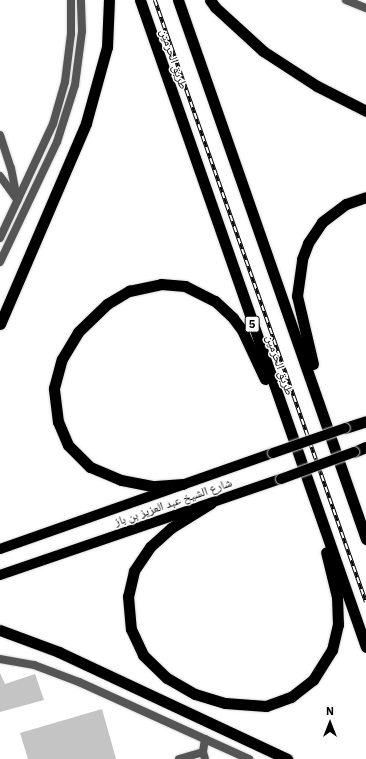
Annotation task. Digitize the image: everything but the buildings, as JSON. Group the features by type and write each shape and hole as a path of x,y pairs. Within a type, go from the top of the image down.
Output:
{"highway":[{"path":"0,324 86,123 107,47 109,0"},
{"name":"طريق الحرمين","path":"140,0 290,434 309,482 366,647"},
{"name":"طريق الحرمين","path":"178,0 326,420 366,539"},
{"path":"210,0 215,7 263,51 317,86 366,111"},
{"path":"326,420 297,296 299,268 308,243 322,222 346,204 366,197"},
{"path":"183,484 141,485 100,472 73,451 58,422 54,388 59,366 66,349 92,316 114,299 129,291 153,285 178,285 200,292 222,306 242,330 290,434"},
{"path":"345,428 366,421"},
{"path":"354,452 366,447"},
{"path":"344,474 366,519"},
{"path":"211,503 164,533 144,554 129,588 128,612 131,629 138,647 150,663 186,690 225,703 266,706 291,697 313,680 328,658 337,633 337,596 309,482"},
{"path":"0,630 59,652 287,759"}],"main road":[{"name":"شارع الشيخ عبد العزيز بن باز","path":"0,549 345,428"},
{"name":"شارع الشيخ عبد العزيز بن باز","path":"0,575 211,503 354,452"}],"street":[{"path":"0,238 53,124 65,82 71,34 71,0"},
{"path":"0,262 57,142 75,85 82,31 81,0"},
{"path":"346,0 366,8"},
{"path":"0,135 11,168 17,200"},
{"path":"0,176 17,200"},
{"path":"0,659 23,662 51,671 249,759"},
{"path":"179,759 204,755 205,739"}],"railway":[{"path":"155,0 366,602"}]}
